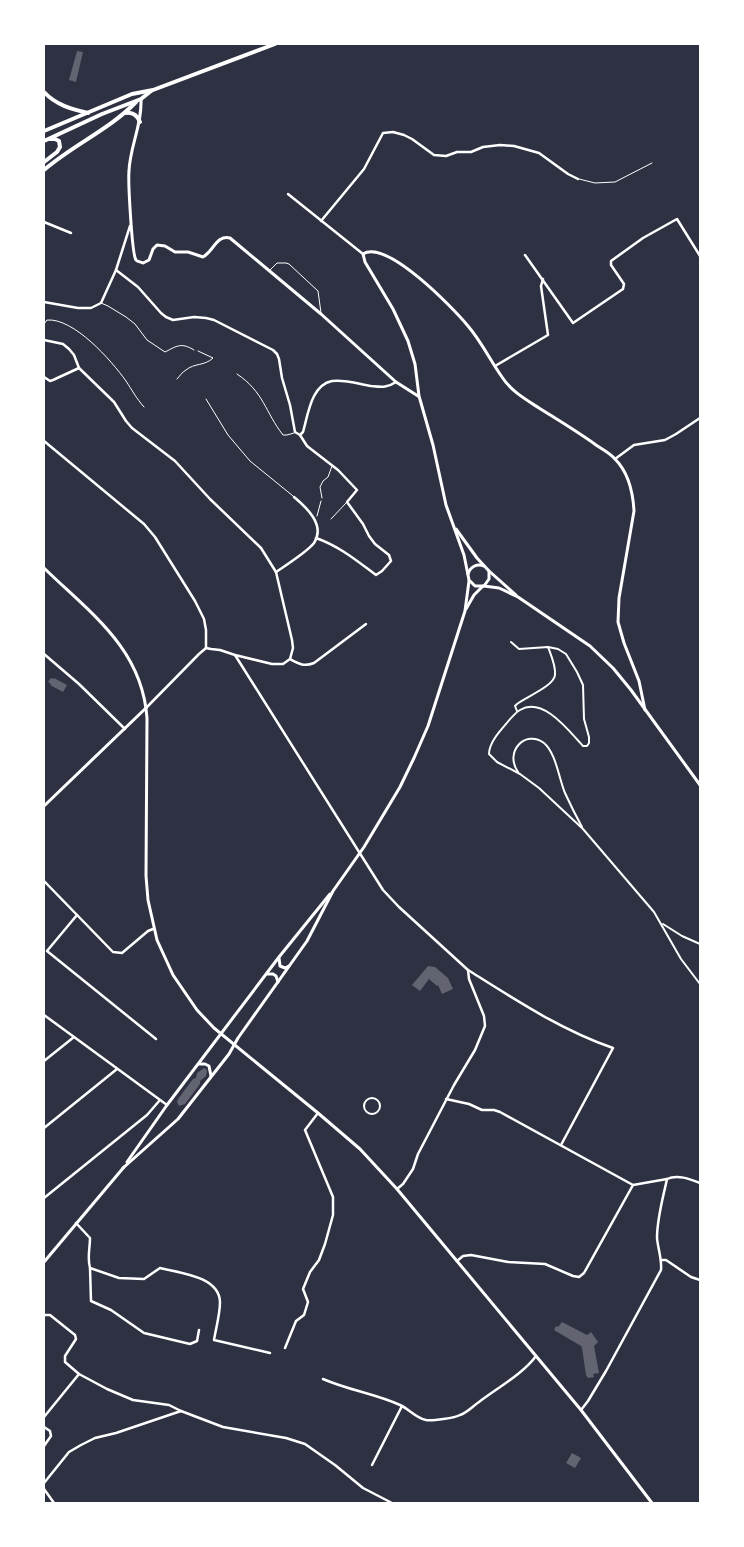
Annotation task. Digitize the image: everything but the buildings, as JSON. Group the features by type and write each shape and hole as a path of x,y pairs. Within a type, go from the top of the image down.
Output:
{"main road":[{"path":"44,132 132,94 153,90 275,44"},
{"path":"44,170 126,113 140,99 153,90"},
{"path":"44,92 61,106 88,113"},
{"path":"46,140 140,99"},
{"path":"126,113 134,113 140,122"},
{"path":"44,162 57,152 61,145 60,140 57,139 46,140"}],"street":[{"path":"140,99 142,112 129,169 135,257 143,263 149,260 153,249 158,245 165,246 175,252 188,252 203,257 206,256 220,238 226,236 235,241 270,270 396,382 419,396"},
{"path":"321,221 364,169 383,133 393,132 404,135 434,155 440,156 457,152 471,152 483,147 514,146 539,153 578,179"},
{"path":"124,1168 166,1105 279,957 333,891 383,816 414,758 428,726 465,611 469,580 464,555 446,505 433,444 419,396 415,364 408,341 393,309 365,262 363,254 288,194"},
{"path":"525,255 574,323 623,289 624,284 610,265 611,261 643,238 677,219 700,256"},
{"path":"44,302 78,308 91,308 100,303 116,270 129,234 131,220"},
{"path":"44,222 71,233"},
{"path":"363,254 368,251 382,254 411,270 469,327 503,378 515,392 615,458 630,485 634,511 619,598 618,622 624,643 639,680 645,710"},
{"path":"116,270 138,287 166,317 173,320 194,317 214,320 273,350 277,354 295,432 300,435 307,446 338,470 357,490 347,502 375,544 390,555 391,561 376,575 342,551 316,538"},
{"path":"495,366 548,335 541,286 543,279"},
{"path":"44,340 63,344 70,349 79,368 114,402 132,428 175,461 210,499 261,548 276,572 293,648 290,660 283,664 272,664 206,648 44,806"},
{"path":"44,377 50,381 79,368"},
{"path":"300,435 303,432 314,397 319,388 327,383 333,381 382,388 389,387 396,382"},
{"path":"615,458 634,445 665,440 700,418"},
{"path":"44,441 144,524 155,537 203,617 206,630 206,648"},
{"path":"276,572 314,543 318,532 315,522 306,507 294,497"},
{"path":"454,527 489,571 518,597 590,646 612,668 700,785"},
{"path":"468,575 474,566 485,566"},
{"path":"44,568 113,635 129,657 138,676 146,708 146,876 148,900 153,929 165,960 177,983 204,1018 221,1034 360,1149 397,1189 581,1410 652,1503"},
{"path":"465,611 474,595 489,580 489,571"},
{"path":"469,580 475,586 499,588 518,597"},
{"path":"290,660 307,666 314,663 366,624"},
{"path":"511,642 519,649 548,647 566,654 580,678 583,690 584,718 590,737 589,743 587,746 583,746 554,716 541,708 526,707 517,712 497,735 490,747 489,754 497,762 520,774 539,788 583,829 654,912 681,959 700,984"},
{"path":"517,712 515,706 517,704 549,685 554,679 555,671 548,647"},
{"path":"44,654 79,684 125,729"},
{"path":"235,655 382,890 468,970 520,1002 589,1040 613,1048 561,1145"},
{"path":"520,774 513,761 517,746 529,739 536,739 544,743 552,753 564,792 583,829"},
{"path":"696,779 700,776"},
{"path":"44,881 113,952 122,953 153,929"},
{"path":"44,1262 124,1168 178,1119 212,1077 307,941 333,891"},
{"path":"77,915 47,950 156,1039"},
{"path":"661,923 700,944"},
{"path":"279,957 280,966 285,968 290,966"},
{"path":"397,1189 403,1184 413,1169 418,1154 446,1099 475,1050 485,1026 484,1016 469,979 468,970"},
{"path":"266,975 273,974 277,978 278,983"},
{"path":"44,1015 166,1105"},
{"path":"44,1061 74,1037"},
{"path":"198,1064 209,1066 212,1077"},
{"path":"44,1128 117,1069"},
{"path":"370,1099 377,1100 380,1104 378,1111 371,1114 365,1107 366,1102 370,1099"},
{"path":"446,1099 469,1104 482,1110 494,1110 633,1185 667,1179 672,1176 700,1183"},
{"path":"44,1198 147,1115 160,1100"},
{"path":"285,1348 296,1321 304,1315 308,1302 303,1289 310,1272 319,1260 333,1215 333,1197 305,1130 318,1113"},
{"path":"581,1410 606,1371 662,1270 662,1260 657,1240 660,1207 667,1179"},
{"path":"457,1261 463,1256 471,1255 508,1262 545,1264 579,1277 584,1273 633,1185"},
{"path":"76,1223 90,1238 88,1261 91,1301 111,1310 144,1334 190,1344 197,1341 199,1330"},
{"path":"662,1260 666,1260 691,1277 700,1280"},
{"path":"90,1268 119,1278 144,1279 160,1268 201,1278 210,1284 218,1294 220,1301 214,1340 270,1353"},
{"path":"44,1315 50,1315 75,1335 76,1338 65,1356 65,1362 79,1374 107,1389 134,1400 169,1405 223,1427 286,1438 305,1444 363,1488 392,1503"},
{"path":"323,1380 343,1388 386,1399 425,1420 460,1415 512,1378 532,1362 536,1356"},
{"path":"44,1417 79,1374"},
{"path":"372,1465 402,1406"},
{"path":"44,1483 69,1452 81,1444 181,1411"},
{"path":"44,1427 50,1431 51,1436 44,1446"},
{"path":"44,1489 54,1503"}],"lane":[{"path":"578,179 595,183 615,182 652,163"},
{"path":"270,270 277,264 289,264 318,291 321,314"},
{"path":"100,303 126,317 135,324 146,340 165,352 176,345 194,350"},
{"path":"44,324 47,320 54,320 67,325 82,335 100,350 116,368 144,407"},
{"path":"237,374 254,388 262,398 283,435 295,432"},
{"path":"206,399 228,434 250,461 294,497"},
{"path":"322,498 320,486 328,477 332,466"},
{"path":"331,519 347,502"}],"path":[{"path":"177,380 186,369 208,363 213,358 194,350"},
{"path":"317,514 322,498"}]}
